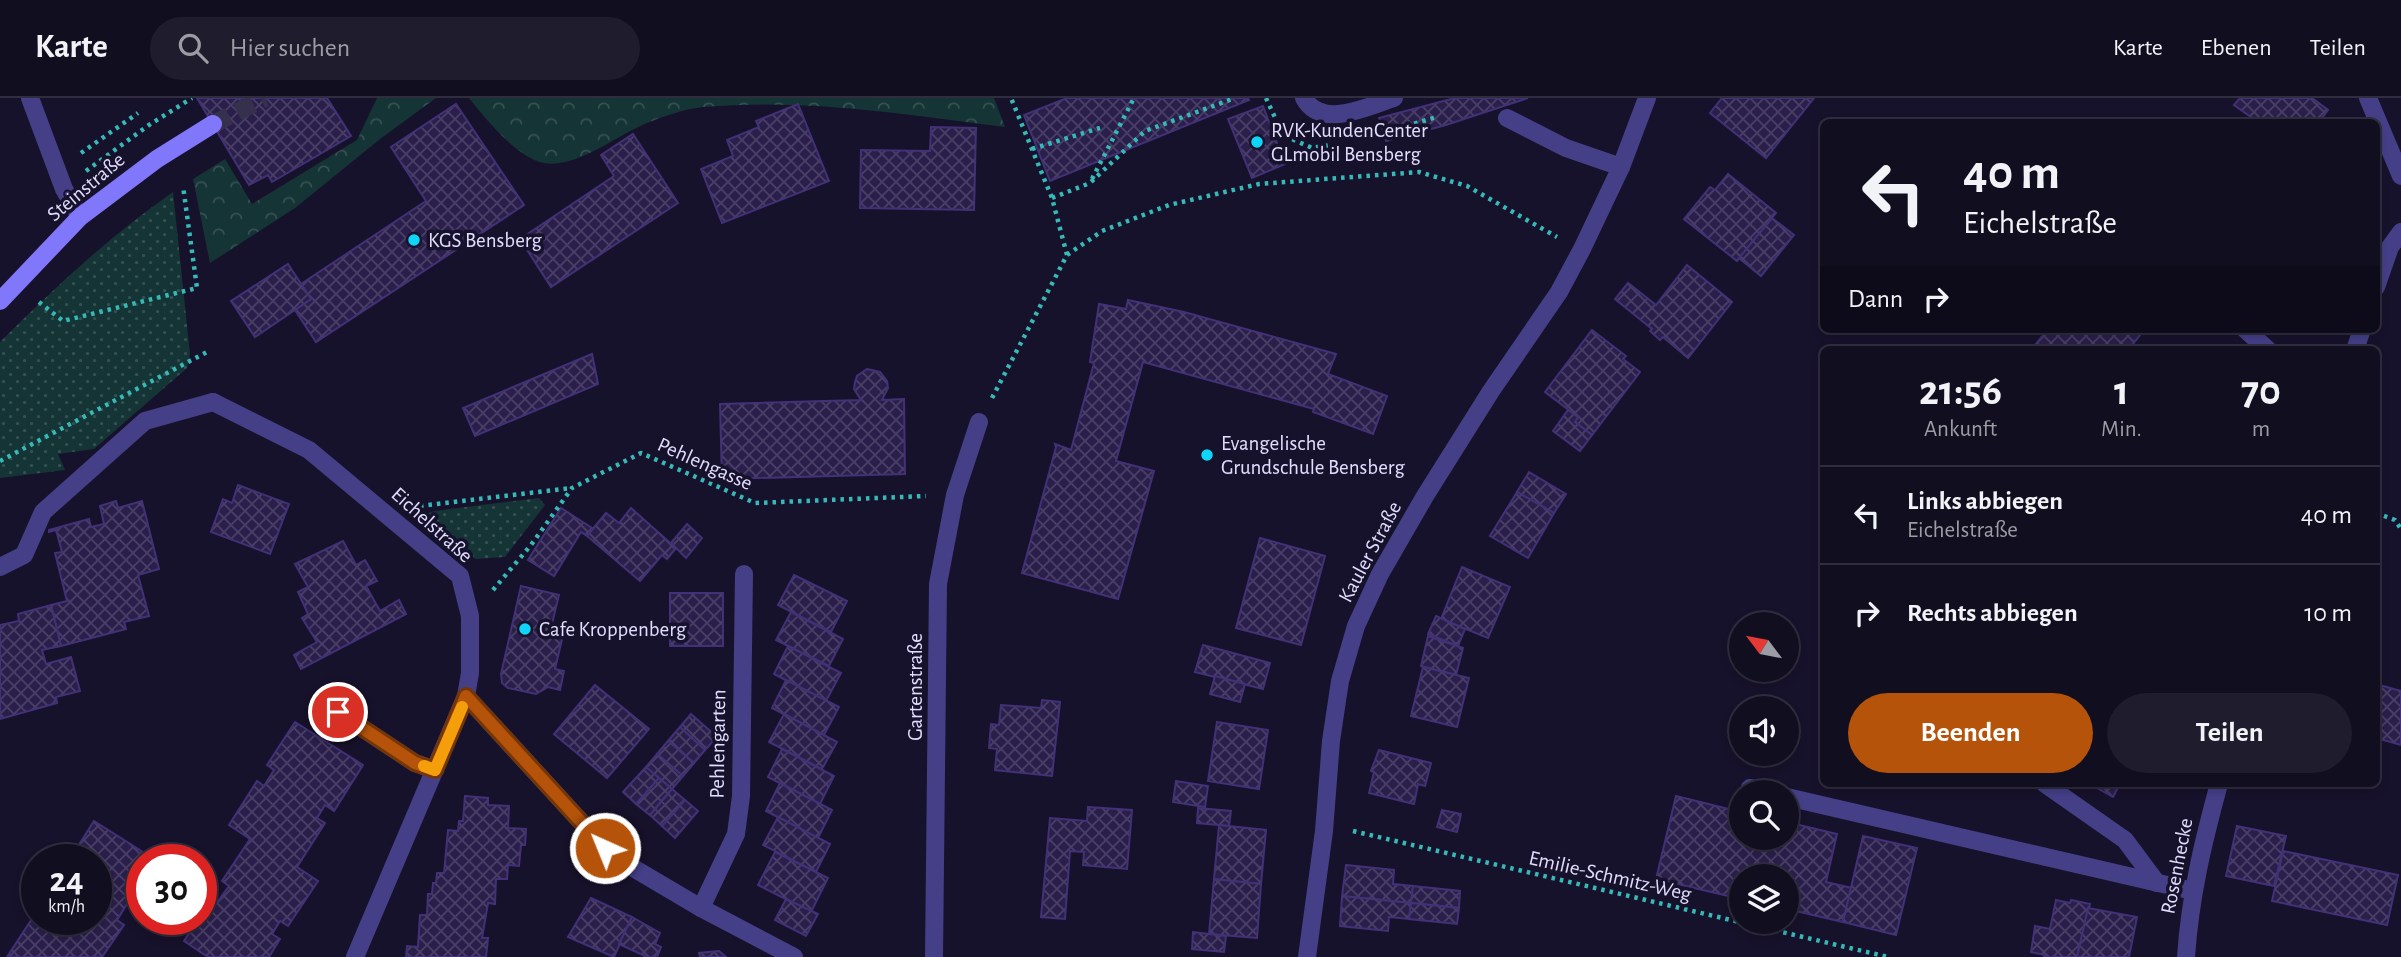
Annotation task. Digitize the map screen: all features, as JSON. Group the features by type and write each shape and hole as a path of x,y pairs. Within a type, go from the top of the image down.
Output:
{"main road":[{"name":"Steinstraße","path":"0,300 80,217 157,159 213,124"}],"street":[{"path":"30,98 64,189 80,217"},
{"path":"1304,98 1319,113 1336,115 1394,98"},
{"name":"Kauler Straße","path":"1307,957 1324,831 1331,741 1340,681 1356,626 1380,574 1425,496 1491,391 1559,292 1583,249 1621,167 1647,98"},
{"path":"2368,98 2377,119"},
{"path":"1507,118 1566,148 1621,167"},
{"path":"2380,126 2401,176"},
{"path":"2380,276 2390,247 2401,232"},
{"path":"2249,333 2264,346"},
{"name":"Eichelstraße","path":"0,568 24,555 43,512 145,421 213,402 309,450 460,576 470,616 470,673 466,696 355,957"},
{"name":"Gartenstraße","path":"934,957 939,583 955,495 979,422"},
{"name":"Pehlengarten","path":"701,908 736,834 741,796 744,574"},
{"path":"466,696 605,848 701,908 794,957"},
{"path":"338,712 415,763 435,770"},
{"path":"2049,787 2124,840 2157,883"},
{"name":"Rosenhecke","path":"2186,957 2199,857 2217,787"},
{"path":"1799,800 2193,891"}],"path":[{"path":"64,189 149,125 192,98"},
{"path":"1011,98 1052,198 1067,255"},
{"path":"1090,183 1134,98"},
{"path":"1052,198 1090,183 1144,131 1235,98"},
{"path":"79,155 138,113"},
{"path":"1032,149 1100,128"},
{"path":"979,422 1067,255 1102,231 1169,205 1259,184 1419,172 1467,186 1583,249"},
{"path":"16,283 63,321 197,288 183,186"},
{"path":"0,461 206,352"},
{"name":"Pehlengasse","path":"470,616 531,545 572,488 641,453 755,503 955,495"},
{"path":"384,511 572,488"},
{"path":"2380,514 2395,520 2401,529"},
{"name":"Emilie-Schmitz-Weg","path":"1324,831 1346,830 1888,957"}],"green space":[{"path":"377,98 436,98 380,139 295,208 210,263 193,179 225,159 252,204 357,140"},
{"path":"469,98 994,98 1005,127 817,106 779,104 703,107 647,123 570,161 544,163 523,154 513,146"},
{"path":"173,192 190,354 187,368 94,449 58,454 65,470 0,478 0,342 83,263"},
{"path":"539,498 545,505 505,557 476,559 423,522 425,514 434,511"}],"building":[{"path":"197,98 327,98 351,136 272,182 268,175 249,185"},
{"path":"1067,98 1249,100 1050,181 1024,115"},
{"path":"1455,98 1528,98 1386,141 1379,118"},
{"path":"1722,98 1814,98 1766,158 1710,113"},
{"path":"2240,98 2312,98 2328,110 2321,119 2254,119 2234,105"},
{"path":"456,104 524,205 316,342 295,310 311,299 301,284 426,201 391,147"},
{"path":"798,104 829,181 722,223 701,169 733,156 727,140 759,127 756,121"},
{"name":"RVK-KundenCenter GLmobil Bensberg","path":"1263,106 1285,164 1252,178 1228,119"},
{"path":"931,127 976,128 974,210 860,208 861,150 930,151"},
{"path":"633,134 678,203 551,287 520,239 614,176 601,155"},
{"path":"1728,174 1776,213 1737,261 1684,219 1710,187 1715,190"},
{"path":"1772,218 1794,235 1761,276 1739,258"},
{"path":"288,264 311,299 255,337 231,301"},
{"path":"1687,265 1732,302 1688,358 1663,337 1660,340 1650,331 1652,329 1615,299 1628,283 1656,305"},
{"path":"1128,300 1184,312 1336,354 1328,374 1387,396 1373,434 1313,412 1314,409 1143,362 1116,461 1154,471 1118,599 1022,573 1055,444 1071,450 1094,363 1090,362 1099,304 1126,309"},
{"path":"1592,330 1626,356 1623,359 1640,372 1592,435 1575,422 1578,417 1545,392"},
{"path":"2045,333 2142,333 2131,346 2034,346"},
{"path":"592,354 598,384 475,436 463,408"},
{"path":"867,369 880,372 887,381 888,388 882,400 904,399 905,474 722,479 720,404 861,400 854,389 855,382 857,376"},
{"path":"1568,410 1578,417 1575,422 1592,435 1580,451 1553,431"},
{"path":"1529,472 1566,494 1554,513 1517,492"},
{"path":"238,485 289,504 270,554 211,532 223,499 232,503"},
{"path":"1517,492 1554,513 1528,558 1490,536"},
{"path":"116,501 118,508 142,501 159,569 138,575 149,616 124,622 126,629 61,646 51,605 67,601 55,553 62,552 56,530 49,530 89,519 91,527 104,524 100,506"},
{"path":"561,508 592,528 587,536 581,532 554,576 528,560"},
{"path":"631,508 676,548 667,559 662,555 640,581 587,536 606,513 619,523"},
{"path":"687,524 702,538 686,558 671,543"},
{"path":"1260,538 1325,556 1301,645 1236,628"},
{"path":"343,541 356,565 365,560 377,581 366,586 380,611 399,600 406,614 301,669 294,655 317,642 302,618 308,614 298,592 308,587 295,564"},
{"path":"1462,567 1510,587 1488,638 1441,619"},
{"path":"794,575 847,601 831,632 778,605"},
{"path":"521,586 559,595 550,632 563,635 555,669 564,671 560,690 548,687 536,694 508,688 502,683 501,674"},
{"path":"670,593 723,593 723,646 670,646"},
{"path":"51,605 61,646 42,650 46,664 71,657 80,691 56,697 57,703 0,719 0,625 19,621 18,614"},
{"path":"791,612 843,639 829,666 776,640"},
{"path":"1436,616 1465,629 1458,646 1428,634"},
{"path":"1428,636 1463,648 1456,675 1421,666"},
{"path":"1203,645 1270,663 1263,689 1195,672"},
{"path":"788,646 841,673 826,701 774,674"},
{"path":"1423,667 1469,678 1457,727 1411,716"},
{"path":"1215,676 1245,684 1240,702 1210,694"},
{"path":"786,680 839,707 824,735 772,708"},
{"path":"595,685 649,729 607,778 554,734"},
{"path":"2380,685 2401,691 2401,745 2380,739"},
{"path":"1042,700 1060,702 1052,776 995,770 997,749 989,748 991,724 999,725 1001,705 1041,708"},
{"path":"691,714 717,737 705,750 680,727"},
{"path":"784,714 837,742 822,769 769,742"},
{"path":"295,722 363,765 334,811 325,805 317,818 325,823 297,867 318,881 288,926 280,921 272,934 280,939 269,957 208,957 184,941 188,935 217,935 217,900 229,886 222,881 250,839 229,825 257,781 264,786 274,770 267,765"},
{"path":"1217,722 1268,730 1259,789 1208,781"},
{"path":"680,727 705,750 694,763 668,741"},
{"path":"668,741 694,763 683,776 657,754"},
{"path":"782,749 834,776 820,804 768,777"},
{"path":"1379,750 1431,763 1425,786 1418,784 1414,804 1369,793 1374,772 1371,771"},
{"path":"657,754 683,776 672,789 646,767"},
{"path":"646,767 659,778 636,804 623,792"},
{"path":"659,778 672,789 650,815 636,804"},
{"path":"1176,781 1208,786 1205,807 1173,802"},
{"path":"780,783 832,810 818,838 766,811"},
{"path":"2095,787 2118,787 2113,797"},
{"path":"672,789 685,800 662,826 650,815"},
{"path":"465,796 488,798 488,805 509,806 508,828 526,829 519,866 508,865 507,879 496,879 495,904 488,903 482,938 488,938 486,957 406,957 407,946 418,947 420,915 427,915 428,894 432,894 437,873 444,873 448,830 458,831 459,821 463,821"},
{"path":"1676,796 1729,809 1729,850 1799,850 1799,825 1837,834 1826,882 1852,888 1843,922 1799,912 1799,864 1729,864 1729,896 1656,879"},
{"path":"685,800 698,811 675,838 662,826"},
{"path":"1088,807 1132,810 1127,869 1083,865 1084,852 1070,851 1065,919 1041,917 1050,818 1087,821"},
{"path":"1198,808 1231,811 1229,826 1197,823"},
{"path":"1442,810 1461,814 1457,832 1437,827"},
{"path":"778,817 830,844 816,872 763,845"},
{"path":"94,821 130,844 126,844 126,906 117,920 124,925 102,957 7,957 21,935 112,935 112,844 79,844"},
{"path":"1219,825 1266,830 1261,884 1214,879"},
{"path":"2237,826 2286,836 2274,886 2226,876"},
{"path":"1863,836 1917,848 1896,935 1843,922"},
{"path":"2283,851 2398,875 2387,925 2272,901"},
{"path":"775,852 828,878 811,912 758,885"},
{"path":"1346,865 1394,870 1393,884 1413,886 1411,903 1342,896"},
{"path":"1214,879 1261,884 1257,938 1209,934"},
{"path":"1413,886 1460,891 1459,908 1411,903"},
{"path":"1342,896 1411,903 1409,919 1389,917 1388,931 1340,926"},
{"path":"591,898 632,917 614,957 568,937"},
{"path":"786,899 818,914 806,936 775,920"},
{"path":"2056,900 2090,904 2077,957 2044,957 2045,955 2031,952 2035,926 2050,929"},
{"path":"1411,903 1459,908 1457,924 1409,919"},
{"path":"2088,908 2137,917 2129,957 2077,957"},
{"path":"632,917 660,933 655,944 661,947 657,957 647,957 619,944"},
{"path":"1193,932 1226,936 1224,952 1192,949"},
{"path":"719,951 726,957 700,957 699,953"}],"tunnel":[{"path":"213,124 265,98"}],"slow traffic":[{"path":"424,766 435,770 462,707"}],"place":[{"name":"RVK-KundenCenter GLmobil Bensberg","path":"1257,142"},
{"name":"KGS Bensberg","path":"414,240"},
{"name":"Evangelische Grundschule Bensberg","path":"1207,455"},
{"name":"Cafe Kroppenberg","path":"525,629"}],"route":[{"path":"338,712 415,763 435,770 466,696 605,848"}]}
